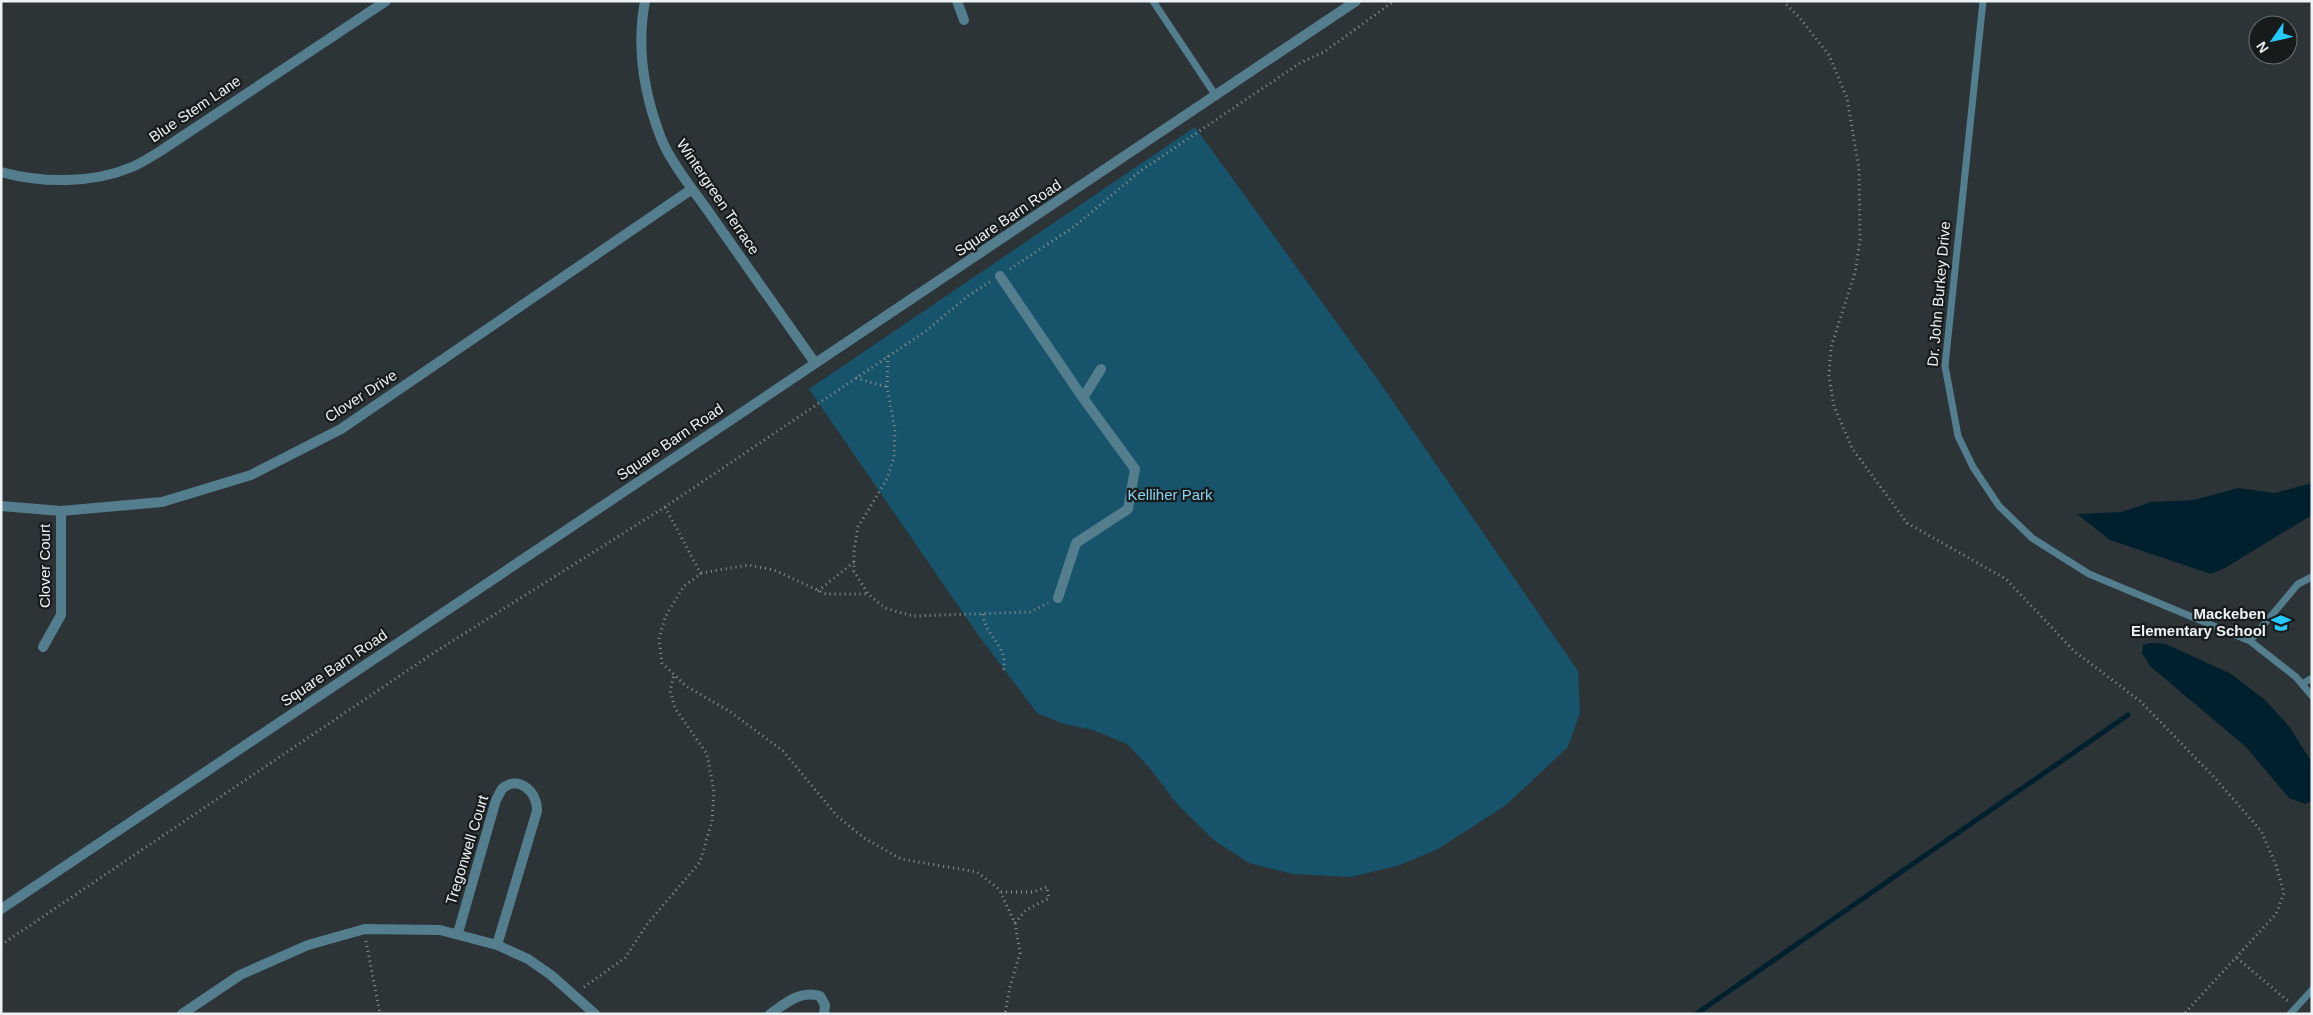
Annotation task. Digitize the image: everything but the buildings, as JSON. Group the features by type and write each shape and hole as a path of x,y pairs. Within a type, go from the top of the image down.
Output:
{"street":[{"name":"Blue Stem Lane","path":"1,172 19,177 49,180 80,179 102,176 132,167 162,150 386,1"},
{"name":"Wintergreen Terrace","path":"645,1 641,21 641,62 648,97 662,140 692,188 815,363"},
{"path":"957,1 964,20"},
{"name":"Square Barn Road","path":"1,909 1356,1"},
{"name":"Clover Drive","path":"1,506 61,511 162,502 251,475 340,429 692,188"},
{"path":"1000,276 1083,398 1135,469 1128,510 1076,544 1058,598"},
{"path":"1083,398 1101,369"},
{"name":"Clover Court","path":"43,647 60,615 61,511"},
{"name":"Tregonwell Court","path":"458,933 496,800 502,789 512,784 520,785 534,794 537,802 537,811 496,945"},
{"path":"182,1014 240,975 308,944 365,929 440,930 458,933 496,945 528,960 551,975 595,1014"},
{"path":"770,1014 800,994 810,993 820,996 825,1005 824,1014"}],"lane":[{"path":"1153,1 1216,96"},
{"name":"Dr. John Burkey Drive","path":"1983,1 1945,366 1958,436 1973,467 1999,506 2032,538 2089,574 2250,641 2296,677 2312,696"},
{"path":"2250,641 2298,584 2312,577"},
{"path":"2302,684 2312,678"},
{"path":"2293,1011 2312,990"}],"path":[{"path":"1,944 435,652 665,506 856,378 942,319 969,296 1075,226 1139,172 1300,63 1324,52 1394,1"},
{"path":"888,356 887,387 895,430 894,457 887,479 858,527 854,562 854,570 868,594 885,608 913,616 1030,612 1058,598"},
{"path":"856,378 887,387"},
{"path":"665,506 701,574"},
{"path":"818,591 854,562"},
{"path":"868,594 826,594 774,570 748,565 701,574 684,586 665,617 659,639 662,663 686,686 729,711 783,751 837,816 864,838 901,859 978,872 1000,892 1014,923 1020,953 1010,987 1005,1014"},
{"path":"984,614 987,631 1003,652 1006,661 1003,672"},
{"path":"573,995 625,958 648,923 700,862 712,821 714,792 707,754 675,708 670,691 674,674"},
{"path":"1000,892 1032,892 1047,887 1049,898 1026,910 1014,923"},
{"path":"365,929 380,1014"},
{"path":"2237,958 2293,1011"}],"green space":[{"name":"Kelliher Park","path":"1195,127 1376,377 1578,671 1580,712 1568,747 1506,805 1438,849 1400,865 1351,877 1293,874 1249,863 1214,840 1178,805 1148,766 1127,744 1093,730 1064,724 1037,713 979,636 809,389"}],"shaded area":[{"path":"2312,483 2312,515 2225,568 2211,574 2110,540 2077,514 2122,512 2151,502 2194,500 2238,488 2275,493"},
{"path":"2150,643 2166,644 2231,674 2265,700 2289,726 2309,758 2312,765 2312,801 2305,804 2289,798 2246,747 2150,666 2142,653 2143,645"}],"waterway":[{"path":"1696,1014 2128,715"}],"place":[{"name":"Mackeben Elementary School","path":"2281,623"}]}
